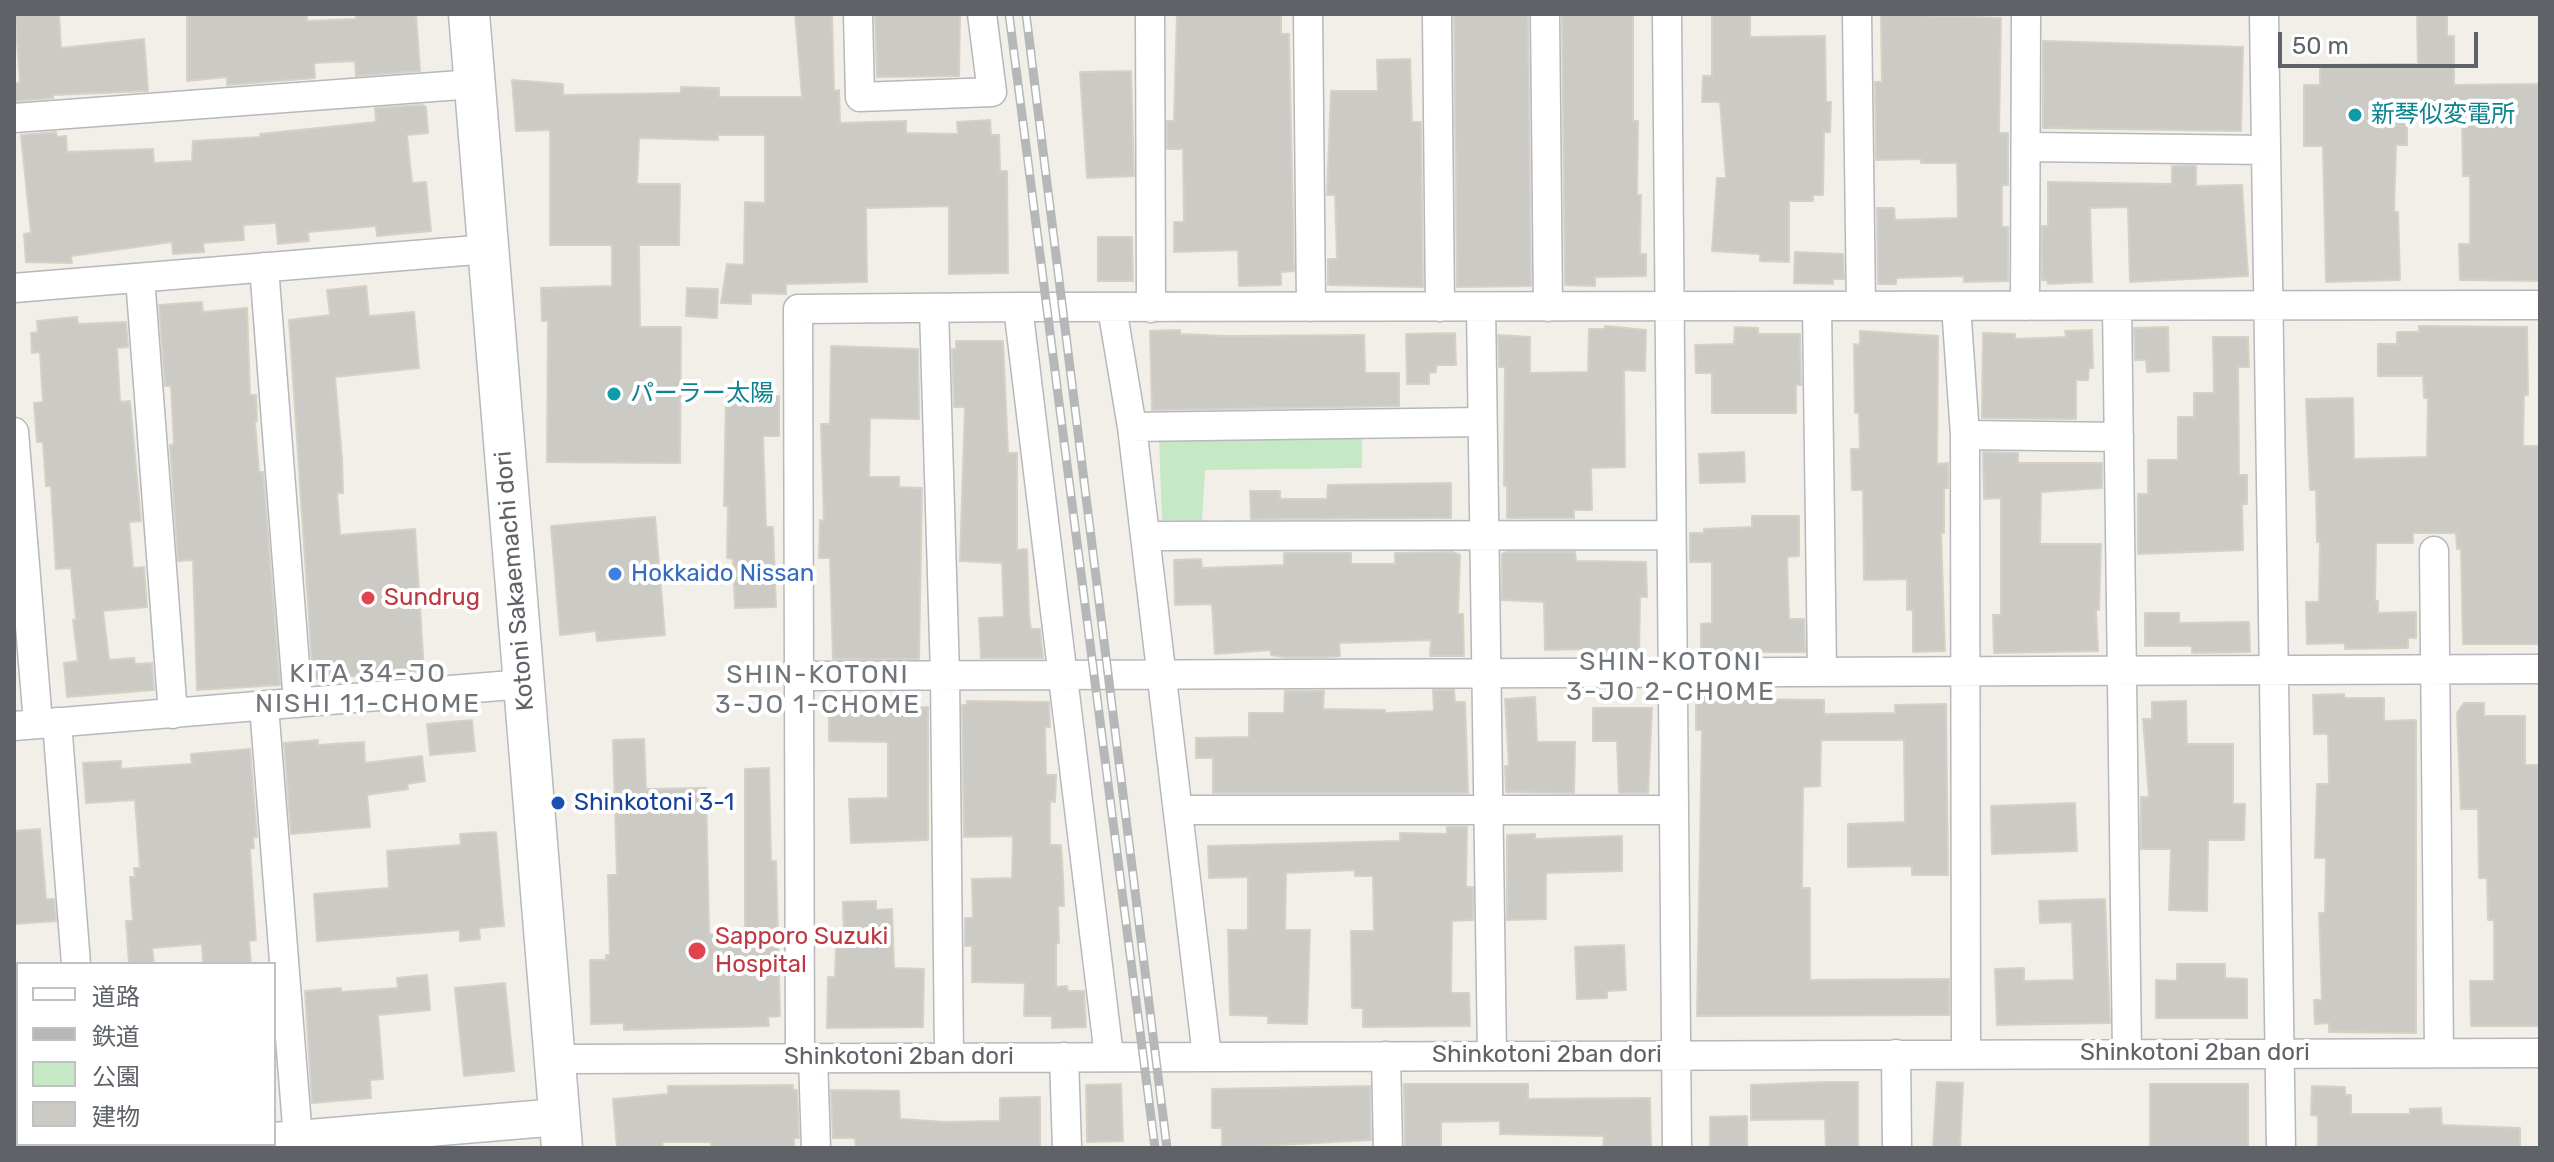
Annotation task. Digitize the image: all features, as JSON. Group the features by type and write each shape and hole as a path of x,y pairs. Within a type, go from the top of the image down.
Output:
{"main road":[{"name":"Kotoni Sakaemachi dori","path":"469,14 560,1132"}],"street":[{"path":"858,14 860,97 992,92 982,14"},
{"path":"1150,14 1151,308"},
{"path":"1308,14 1311,307"},
{"path":"1437,14 1440,307"},
{"path":"1545,14 1548,307"},
{"path":"1667,14 1677,1148"},
{"path":"1857,14 1861,306"},
{"path":"2025,306 2028,147 2026,14"},
{"path":"2264,14 2281,1148"},
{"path":"14,118 474,84"},
{"path":"2028,147 2266,150"},
{"path":"14,288 488,249"},
{"path":"264,267 298,703"},
{"path":"140,278 173,714"},
{"path":"816,1148 806,1058 798,309 2540,305"},
{"path":"1817,306 1822,672"},
{"path":"1956,306 1965,435 1966,1054"},
{"path":"2117,306 2119,672 2127,1053"},
{"path":"1018,307 1109,1056"},
{"path":"1481,307 1492,1056"},
{"path":"934,308 945,675 949,1057"},
{"path":"1112,308 1146,536 1207,1056"},
{"path":"1132,427 1481,422"},
{"path":"14,432 36,724 76,962"},
{"path":"1965,435 2119,437"},
{"path":"1146,536 1670,535"},
{"path":"2434,551 2439,1053"},
{"path":"802,676 2540,669"},
{"path":"36,724 524,684"},
{"path":"264,706 286,1140 362,1141 560,1132"},
{"path":"1179,810 1672,810"},
{"name":"Shinkotoni 2ban dori","path":"555,1059 2540,1053"},
{"path":"1896,1054 1897,1148"},
{"path":"1386,1056 1388,1148"},
{"path":"1064,1057 1067,1148"}],"green space":[{"path":"1362,436 1362,468 1205,470 1202,521 1162,520 1159,437"}],"building":[{"path":"15,14 59,14 61,48 144,39 148,91 53,95 53,98 15,101 14,83 20,83"},
{"path":"187,14 307,14 307,21 356,19 356,14 416,14 420,71 356,76 355,61 314,63 315,78 227,85 227,77 187,81"},
{"path":"795,14 832,14 834,91 839,90 840,123 906,121 906,133 958,134 957,122 990,120 991,135 999,135 1000,171 1007,171 1008,273 949,274 949,206 866,208 867,282 786,284 786,294 751,293 751,304 721,303 727,264 744,265 745,202 765,203 765,135 718,135 718,140 639,138 637,184 680,184 679,245 639,245 640,327 681,327 680,463 547,462 548,321 542,321 541,288 612,286 612,245 550,245 550,130 516,131 512,80 563,84 563,95 681,93 681,87 719,88 719,97 802,97"},
{"path":"875,14 960,14 959,76 877,77"},
{"path":"1177,14 1281,14 1281,34 1289,34 1294,271 1281,272 1281,285 1239,286 1238,250 1174,252 1174,222 1184,222 1183,149 1167,149 1167,121 1174,121"},
{"path":"1454,14 1528,14 1531,286 1457,287"},
{"path":"1562,14 1633,14 1633,121 1638,121 1640,254 1646,254 1646,276 1595,277 1595,286 1565,285"},
{"path":"1712,14 1750,14 1750,37 1825,36 1826,102 1831,102 1830,132 1824,132 1823,195 1813,195 1813,201 1789,201 1789,262 1760,261 1760,254 1712,251 1717,178 1726,178 1720,102 1702,102 1703,76 1712,76"},
{"path":"1881,14 2001,18 1999,133 2008,133 2008,185 2002,185 2002,227 2008,227 2008,281 1964,282 1964,276 1896,278 1896,284 1878,284 1877,208 1894,208 1895,220 1958,218 1957,163 1921,163 1921,159 1876,160 1875,82 1882,82"},
{"path":"2417,14 2447,14 2447,36 2454,36 2454,85 2540,84 2540,281 2460,280 2459,244 2470,244 2470,176 2463,176 2462,117 2407,118 2407,145 2396,145 2394,212 2398,212 2400,280 2326,282 2323,146 2304,146 2304,85 2320,85 2320,65 2418,64"},
{"path":"2043,41 2243,47 2241,131 2043,128"},
{"path":"1410,59 1412,122 1421,122 1423,287 1328,285 1328,259 1337,259 1335,195 1327,195 1331,91 1378,91 1377,60"},
{"path":"1131,71 1134,176 1087,178 1080,72"},
{"path":"426,107 428,133 407,135 412,183 426,182 431,231 377,236 376,226 308,232 309,241 278,244 276,223 243,225 244,240 203,243 204,252 173,254 172,242 71,256 72,263 26,262 24,234 31,233 21,135 56,132 57,137 66,136 67,152 153,149 154,163 192,161 193,141 261,137 260,134 376,122 375,108"},
{"path":"2172,166 2196,166 2196,186 2242,185 2248,276 2130,282 2128,207 2090,208 2092,282 2048,284 2047,280 2042,280 2042,226 2048,226 2048,182 2172,184"},
{"path":"1098,237 1132,237 1133,281 1098,281"},
{"path":"1795,252 1843,254 1844,279 1833,279 1833,284 1794,283"},
{"path":"366,286 369,316 414,312 419,368 335,377 342,459 343,493 337,493 340,535 415,529 424,671 313,679 289,320 330,315 327,290"},
{"path":"687,288 718,289 717,318 686,316"},
{"path":"202,302 203,312 247,308 250,395 256,395 259,472 263,472 280,685 197,690 193,560 178,561 170,445 174,444 171,386 165,386 159,305"},
{"path":"77,317 78,324 126,322 128,347 117,348 120,402 130,401 141,521 129,522 133,568 144,567 147,607 103,611 109,660 134,658 135,664 152,663 154,690 67,697 64,663 78,661 71,568 56,569 51,486 46,486 43,442 37,442 34,403 43,402 40,352 32,353 31,333 38,332 37,321"},
{"path":"1605,326 1646,330 1645,371 1624,370 1625,467 1591,468 1592,510 1574,510 1574,518 1507,518 1507,486 1504,486 1505,367 1499,367 1498,335 1530,337 1530,373 1588,372 1589,329 1605,329"},
{"path":"2419,326 2527,327 2528,395 2524,395 2523,446 2540,446 2540,644 2463,644 2461,549 2457,549 2456,533 2413,533 2413,543 2376,543 2375,601 2378,601 2378,613 2416,612 2416,638 2408,638 2408,648 2345,649 2345,643 2307,644 2306,602 2319,602 2320,542 2317,542 2316,490 2310,490 2306,399 2353,398 2354,459 2427,457 2428,398 2424,398 2423,376 2378,376 2378,344 2397,344 2397,332 2419,332"},
{"path":"1735,327 1758,328 1758,334 1800,334 1801,385 1796,385 1796,413 1712,413 1712,373 1696,373 1695,345 1734,344"},
{"path":"2168,327 2169,371 2147,372 2146,360 2135,360 2134,328"},
{"path":"1180,330 1180,334 1226,336 1364,335 1365,373 1399,373 1399,406 1152,410 1150,331"},
{"path":"2092,330 2093,368 2089,368 2088,380 2076,380 2076,419 1982,418 1983,333 2015,334 2015,339 2066,337 2065,331"},
{"path":"1860,331 1938,336 1937,464 1948,463 1948,488 1944,488 1944,533 1941,533 1945,651 1913,652 1913,610 1907,610 1907,579 1864,580 1863,490 1852,490 1851,449 1860,449 1859,413 1855,413 1854,344 1860,345"},
{"path":"1455,333 1456,365 1436,365 1436,372 1429,373 1429,384 1407,384 1406,334"},
{"path":"2213,337 2248,337 2249,367 2238,367 2239,475 2247,475 2247,504 2242,504 2243,550 2138,554 2138,494 2148,494 2148,460 2178,460 2178,417 2194,417 2194,393 2214,393"},
{"path":"956,341 1003,341 1008,453 1017,453 1017,550 1027,549 1029,616 1031,629 1040,629 1043,658 981,658 979,618 1004,617 1002,563 960,561 965,407 954,407 952,349 956,349"},
{"path":"831,346 918,349 919,419 870,418 869,477 899,477 899,487 922,488 919,659 833,659 830,558 819,558 820,520 824,521 821,424 830,424"},
{"path":"726,396 779,396 779,436 763,436 766,527 773,527 776,607 735,608 733,559 727,558 728,506 724,506"},
{"path":"1744,452 1745,482 1700,483 1699,454"},
{"path":"1983,452 2018,453 2018,463 2102,463 2102,488 2041,492 2040,544 2101,544 2099,610 2096,610 2098,651 1994,653 1993,615 2001,615 2001,498 1984,499"},
{"path":"1451,483 1451,518 1251,519 1250,491 1280,491 1280,499 1327,499 1328,485"},
{"path":"1752,516 1799,516 1799,556 1787,557 1789,619 1804,619 1805,652 1701,652 1701,624 1712,623 1712,562 1690,562 1690,533 1704,533 1704,529 1752,527"},
{"path":"655,517 665,635 597,641 596,631 560,635 551,526"},
{"path":"1452,552 1460,555 1458,614 1463,614 1464,656 1430,656 1431,640 1339,643 1340,656 1285,657 1271,655 1271,650 1215,654 1212,604 1175,605 1174,560 1201,559 1202,568 1284,565 1284,553 1351,553 1351,564 1395,564 1395,553"},
{"path":"1575,552 1576,561 1646,562 1647,597 1640,597 1639,656 1584,656 1584,649 1545,650 1544,602 1502,600 1502,554"},
{"path":"2145,613 2179,613 2179,623 2249,622 2250,652 2192,653 2192,646 2145,646"},
{"path":"1433,690 1454,690 1455,702 1465,702 1468,793 1213,793 1213,758 1196,758 1196,738 1249,737 1249,713 1284,713 1285,691 1324,691 1323,709 1385,710 1385,713 1434,711"},
{"path":"2344,694 2344,698 2384,698 2384,721 2416,720 2416,1033 2329,1032 2329,1023 2315,1024 2314,1000 2322,1000 2319,913 2325,913 2326,858 2315,858 2317,784 2329,784 2328,734 2314,734 2313,695"},
{"path":"1739,695 1739,699 1824,700 1824,714 1895,713 1895,705 1946,704 1948,875 1912,875 1912,866 1848,867 1848,824 1905,822 1904,740 1821,740 1820,786 1803,787 1802,888 1810,888 1810,980 1949,979 1949,1015 1697,1016 1702,730 1696,730 1696,696"},
{"path":"1535,697 1537,742 1575,742 1574,793 1506,792 1505,766 1509,766 1505,699"},
{"path":"876,700 907,700 907,708 928,707 928,840 851,843 849,799 888,798 888,742 829,741 829,706 876,707"},
{"path":"967,701 1049,702 1050,727 1045,727 1046,775 1056,775 1055,802 1050,801 1050,845 1061,845 1064,906 1058,906 1056,987 1067,986 1068,991 1084,991 1086,1027 1052,1028 1052,1016 1024,1016 1025,983 972,982 972,946 965,946 965,918 973,918 972,879 1012,878 1013,836 964,837 962,705 967,705"},
{"path":"2186,701 2187,744 2233,744 2233,804 2245,804 2244,840 2208,840 2207,911 2169,910 2171,849 2141,849 2141,797 2149,797 2143,719 2152,719 2152,702"},
{"path":"2464,703 2484,703 2484,716 2525,716 2525,765 2540,765 2540,1026 2471,1026 2470,981 2494,981 2494,920 2488,920 2487,878 2479,878 2478,809 2461,809 2457,713"},
{"path":"1593,708 1652,708 1648,793 1619,793 1617,741 1593,741"},
{"path":"472,720 475,751 430,755 427,724"},
{"path":"644,739 646,789 706,788 709,934 745,934 745,769 769,768 771,861 776,861 780,1016 768,1017 769,1026 624,1030 624,1023 591,1024 590,960 606,960 606,955 610,955 608,875 617,875 613,740"},
{"path":"318,740 318,745 364,742 365,763 422,756 425,781 407,784 408,789 367,795 370,827 291,834 284,743"},
{"path":"250,749 257,837 253,837 254,848 250,849 256,940 249,941 251,962 203,962 202,944 152,948 154,962 129,962 126,921 133,921 130,877 135,877 134,868 140,868 135,800 86,803 83,763 121,761 121,769 192,764 191,754"},
{"path":"2075,803 2077,851 1992,854 1991,806"},
{"path":"1447,827 1467,827 1466,887 1473,887 1473,920 1452,921 1451,993 1469,993 1470,1026 1363,1027 1363,1008 1352,1008 1351,931 1374,931 1373,876 1355,876 1355,870 1286,873 1285,930 1310,930 1307,1024 1268,1023 1268,1016 1230,1015 1228,930 1248,930 1248,877 1209,878 1208,846 1400,841 1400,833 1447,834"},
{"path":"40,829 46,899 54,899 56,921 14,924 14,831"},
{"path":"496,832 504,926 479,928 480,939 460,941 460,930 317,941 314,894 389,888 387,851 461,845 460,834"},
{"path":"1535,834 1535,839 1622,836 1622,871 1546,873 1546,919 1507,920 1507,835"},
{"path":"2105,899 2110,1023 1997,1025 1995,969 2024,968 2024,981 2074,980 2072,922 2040,923 2039,901"},
{"path":"876,901 876,910 892,909 894,968 924,969 923,1027 827,1028 828,977 835,977 836,947 844,948 843,902"},
{"path":"1624,945 1626,990 1607,991 1607,998 1577,999 1575,947"},
{"path":"2177,964 2225,964 2225,978 2247,979 2247,1018 2156,1018 2156,980 2177,981"},
{"path":"427,975 430,1010 378,1015 383,1079 370,1080 371,1098 312,1103 305,991 398,988 397,978"},
{"path":"505,983 514,1071 464,1076 455,988"},
{"path":"1858,1082 1858,1148 1826,1148 1825,1119 1751,1120 1751,1085"},
{"path":"1937,1082 1963,1083 1960,1148 1933,1148"},
{"path":"1121,1084 1123,1141 1087,1142 1086,1085"},
{"path":"1404,1084 1528,1084 1528,1099 1650,1098 1651,1148 1603,1148 1604,1136 1500,1134 1500,1121 1441,1122 1441,1148 1405,1148"},
{"path":"2150,1084 2248,1084 2248,1148 2150,1148"},
{"path":"793,1085 793,1090 797,1090 799,1138 794,1138 794,1148 711,1148 711,1142 662,1142 663,1148 617,1148 613,1099 668,1094 668,1086"},
{"path":"1370,1086 1371,1140 1222,1148 1222,1128 1212,1128 1212,1089"},
{"path":"2312,1086 2345,1087 2345,1095 2351,1095 2351,1114 2410,1114 2410,1109 2441,1108 2442,1125 2520,1128 2520,1148 2318,1148 2318,1116 2311,1115"},
{"path":"831,1090 899,1091 900,1119 946,1122 1000,1121 1000,1098 1040,1097 1040,1148 856,1148 855,1138 833,1138"},
{"path":"1747,1116 1747,1148 1710,1148 1710,1117"}],"railway":[{"path":"1009,14 1155,1148"},
{"path":"1026,14 1167,1148"}],"place":[{"name":"新琴似変電所","path":"2355,115"},
{"name":"パーラー太陽","path":"614,394"},
{"name":"Hokkaido Nissan","path":"615,574"},
{"name":"Sundrug","path":"368,598"},
{"name":"Shinkotoni 3-1","path":"558,803"},
{"name":"Sapporo Suzuki Hospital","path":"697,951"}],"district":[{"name":"SHIN-KOTONI 3-JO 2-CHOME","path":"1671,677"},
{"name":"KITA 34-JO NISHI 11-CHOME","path":"368,689"},
{"name":"SHIN-KOTONI 3-JO 1-CHOME","path":"818,690"}]}
